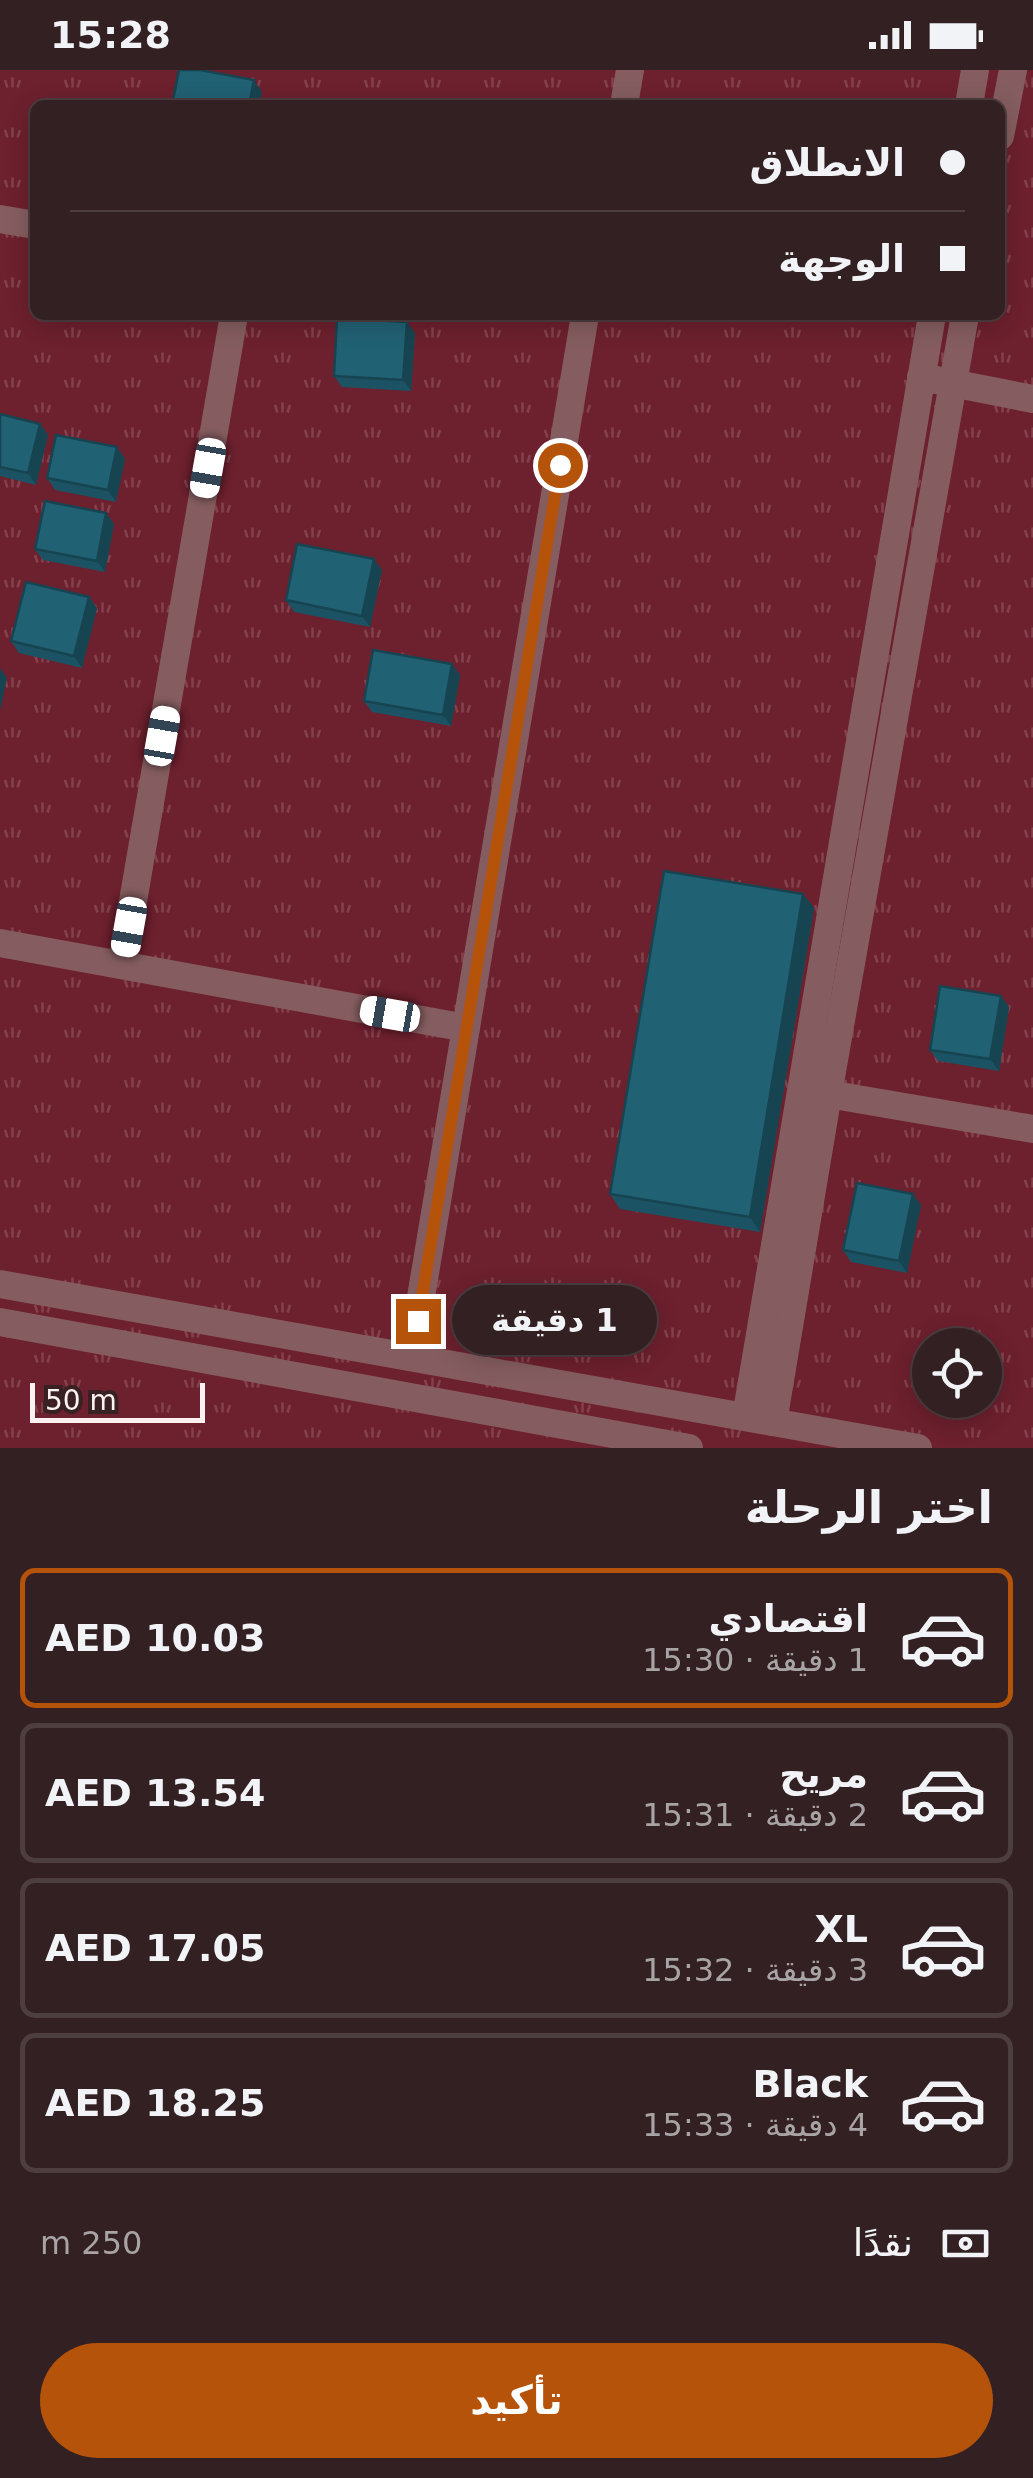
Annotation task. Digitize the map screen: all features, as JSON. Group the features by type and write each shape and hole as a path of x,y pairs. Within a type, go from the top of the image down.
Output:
{"street":[{"path":"625,100 630,70"},
{"path":"970,100 975,70"},
{"path":"1005,111 1013,70"},
{"path":"0,219 30,224"},
{"path":"122,966 233,320"},
{"path":"412,1357 584,320"},
{"path":"759,1420 931,320"},
{"path":"759,1420 828,1094 965,320"},
{"path":"921,377 1033,399"},
{"path":"0,943 466,1028"},
{"path":"828,1094 1033,1129"},
{"path":"0,1284 918,1448"},
{"path":"0,1322 689,1448"}],"green space":[{"path":"0,70 1033,70 1033,1448 0,1448"}],"building":[{"path":"179,70 254,80 250,100 173,100"},
{"path":"337,320 407,322 403,380 334,376"},
{"path":"0,414 40,424 28,473 0,467"},
{"path":"56,435 117,447 108,490 47,478"},
{"path":"45,501 106,513 97,561 35,549"},
{"path":"297,544 374,559 362,616 286,600"},
{"path":"26,582 89,597 74,656 11,641"},
{"path":"373,650 452,664 443,715 364,701"},
{"path":"664,871 803,894 750,1217 610,1194"},
{"path":"940,986 1001,996 990,1059 930,1050"},
{"path":"857,1183 913,1194 899,1261 843,1250"}],"route":[{"path":"418,1321 560,465"}]}
